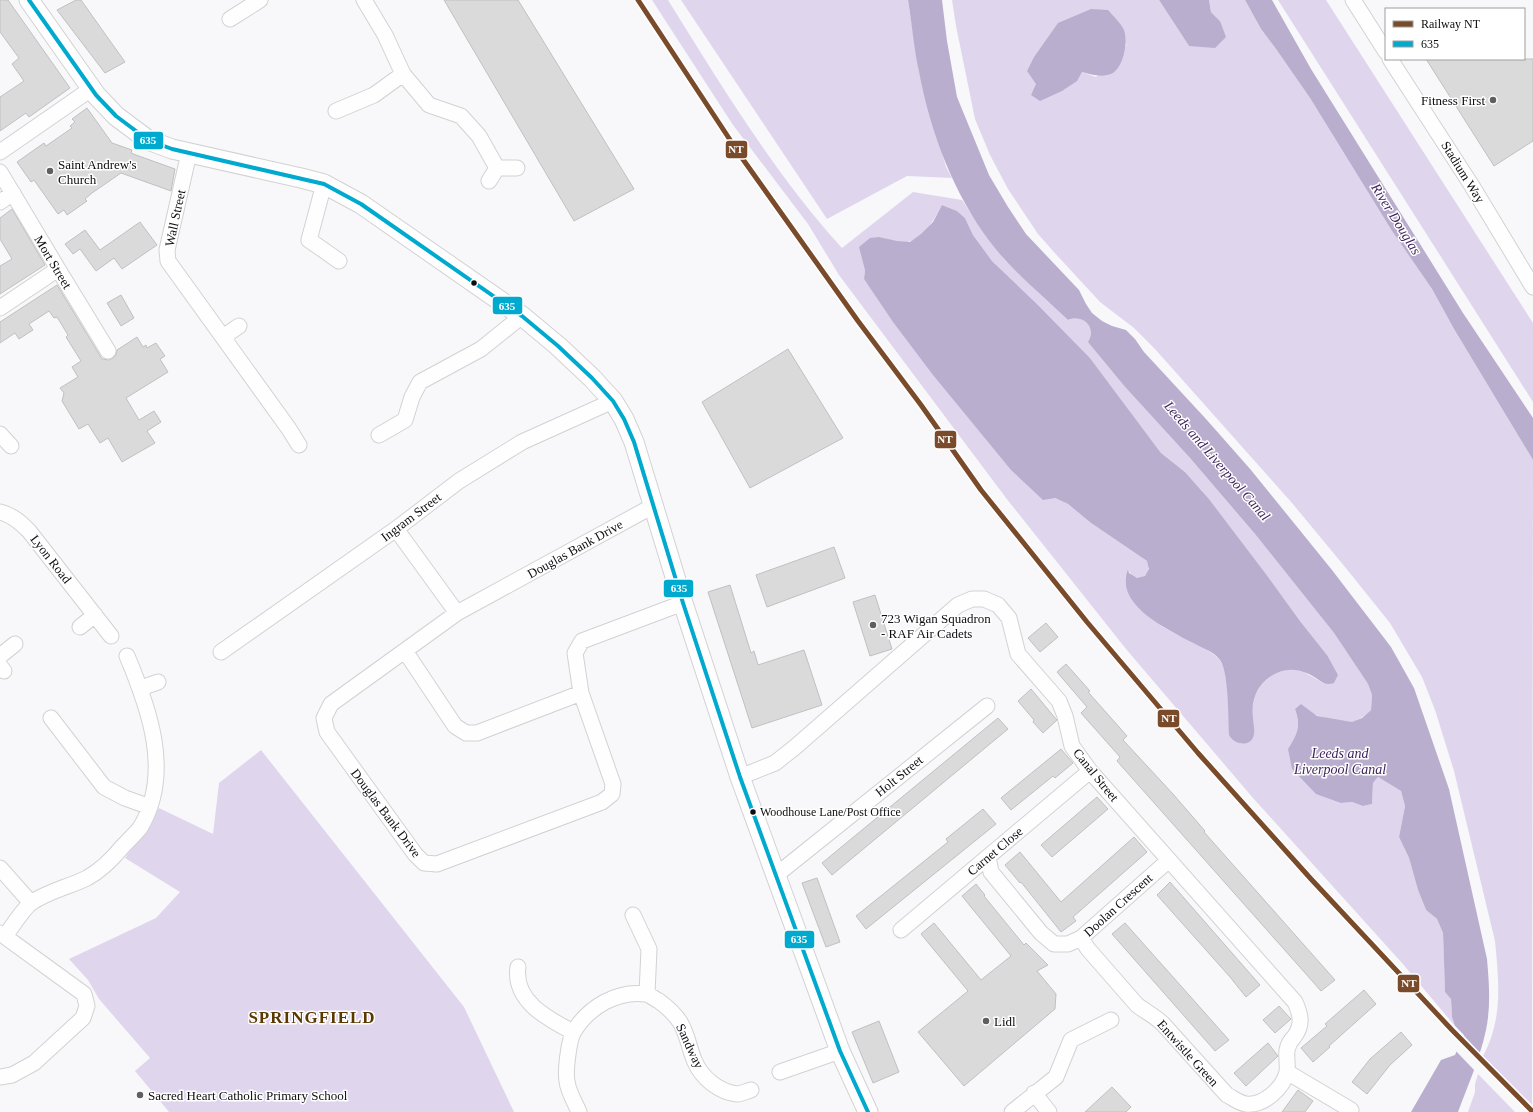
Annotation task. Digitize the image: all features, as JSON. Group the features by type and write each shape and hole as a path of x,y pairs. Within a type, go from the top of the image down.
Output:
{"main road":[{"path":"28,0 91,89 116,116 137,133 159,145 324,184 361,204 522,316 575,362 613,401 624,419 634,442 683,603 740,777 775,876 840,1051 868,1112"}],"street":[{"path":"230,19 260,0"},
{"path":"364,0 386,36 403,74 429,105 461,116 479,136 497,168"},
{"path":"1353,0 1385,50"},
{"name":"Stadium Way","path":"1391,60 1472,186 1533,287"},
{"path":"336,111 374,95 403,74"},
{"path":"0,152 91,89"},
{"name":"Wall Street","path":"189,153 167,250 167,258 299,445"},
{"path":"497,168 517,168"},
{"path":"489,181 497,168"},
{"name":"Mort Street","path":"0,172 108,351"},
{"path":"324,184 309,240 339,261"},
{"path":"0,202 13,193"},
{"path":"0,308 58,269"},
{"path":"379,435 406,420 412,397 420,382 481,350 522,316"},
{"path":"223,337 239,326"},
{"name":"Ingram Street","path":"221,652 396,529 459,481 522,442 613,401"},
{"path":"0,434 11,446"},
{"name":"Douglas Bank Drive","path":"653,506 457,613 331,704 324,718 326,732 415,854 424,863 438,864 602,802 612,794 613,784 581,693 576,666 576,652 582,641 683,603"},
{"name":"Lyon Road","path":"0,512 8,514 19,521 29,531 111,636"},
{"path":"396,529 457,613"},
{"name":"Canal Street","path":"740,777 775,763 958,605 972,599 984,599 998,605 1009,618 1018,654 1059,701 1065,716 1072,746 1090,771 1295,1002 1301,1015 1299,1030 1291,1040 1287,1049 1287,1072"},
{"path":"80,627 95,615"},
{"path":"0,656 16,644"},
{"path":"405,651 455,726 466,733 477,733 581,693"},
{"path":"0,1077 12,1075 34,1062 83,1018 87,1006 84,994 2,934 31,903 56,890 87,878 114,856 139,828 150,807 157,769 156,753 141,688 127,656"},
{"path":"141,688 158,682"},
{"name":"Holt Street","path":"775,876 987,706"},
{"path":"51,718 59,738 104,787 125,798 150,807"},
{"name":"Carnet Close","path":"900,930 1090,771"},
{"name":"Doolan Crescent","path":"988,857 991,872 1041,933 1054,944 1068,944 1081,938 1169,860"},
{"path":"0,868 31,903"},
{"path":"579,1112 567,1082 566,1067 573,1032 593,1009 610,999 627,994 647,994 649,949 633,915"},
{"name":"Entwistle Green","path":"1081,938 1088,949 1137,1005 1155,1016 1164,1024 1227,1095 1238,1102 1248,1104 1262,1101 1282,1084 1287,1072"},
{"path":"514,976 530,1003 540,1013 573,1032"},
{"name":"Sandway","path":"647,994 668,1007 681,1022 690,1042 695,1062 706,1079 721,1089 742,1097"},
{"path":"1012,1112 1056,1077 1071,1040 1111,1020"},
{"path":"780,1072 840,1051"},
{"path":"1287,1072 1351,1110"},
{"path":"1034,1093 1049,1112"}],"shaded area":[{"path":"652,0 668,0 749,128 794,190 842,248 913,192 962,200 990,242 1005,260 1068,320 1078,319 1086,322 1091,333 1090,338 1126,388 1190,458 1255,534 1334,633 1368,684 1372,695 1371,710 1363,717 1353,722 1341,722 1295,709 1298,720 1298,730 1288,749 1341,803 1352,802 1363,806 1372,804 1373,783 1378,777 1401,791 1405,806 1399,837 1409,858 1418,890 1426,910 1437,919 1443,933 1445,991 1451,999 1452,1017 1455,1026 1402,963 1253,798 1126,649 1006,498 839,275 808,224 733,125","holes":["942,205 957,211 965,218 973,235 992,261 1090,358 1161,453 1185,472 1209,499 1327,655 1323,683 1311,676 1293,669 1276,672 1264,682 1259,688 1252,702 1251,708 1254,730 1252,738 1229,735 1226,677 1224,668 1217,657 1211,652 1169,631 1151,618 1126,586 1125,578 1128,569 1134,577 1140,578 1145,576 1148,573 1149,565 1147,561 1091,523 1068,504 1055,498 864,279 865,270 879,237 899,242 911,241 926,230"]},
{"path":"681,0 908,0 919,72 946,167 952,178 907,176 827,219"},
{"path":"952,0 1159,0 1189,46 1220,21 1211,12 1209,0 1245,0 1261,29 1310,98 1392,231 1432,289 1454,329 1533,460 1532,1105 1483,1056 1494,1028 1497,1014 1498,971 1495,941 1454,771 1435,710 1422,677 1390,623 1292,503 1155,349 1134,328 1100,302 1038,234 1008,189 990,155 975,119","holes":["1127,44 1096,77 1082,72 1031,95 1037,84"]},
{"path":"1278,0 1326,0 1533,323 1533,402"},
{"path":"261,750 464,1007 514,1112 169,1112 135,1071 150,1058 99,999 88,980 69,959 156,918 180,892 125,858 159,808 213,834 219,783"},
{"path":"1478,1074 1515,1112 1468,1112 1475,1092 1475,1084"}],"water":[{"name":"Leeds and Liverpool Canal","path":"908,0 942,0 947,41 957,97 989,175 1026,234 1079,290 1092,313 1102,321 1112,326 1126,330 1135,339 1144,352 1251,470 1332,570 1391,647 1414,688 1449,789 1487,959 1489,985 1488,1021 1477,1061 1458,1112 1411,1112 1441,1060 1455,1055 1464,1035 1455,1026 1452,1017 1451,999 1445,992 1443,933 1437,919 1426,910 1418,890 1409,858 1399,837 1405,806 1401,791 1378,777 1373,783 1372,804 1363,806 1352,802 1341,803 1316,794 1292,769 1288,749 1298,729 1298,720 1295,709 1301,704 1317,716 1352,722 1362,718 1371,710 1372,695 1368,684 1334,633 1255,534 1190,458 1126,388 1088,342 1091,331 1087,323 1079,319 1068,320 1008,263 990,242 977,223 954,183 930,118 917,63"},
{"path":"1159,0 1209,0 1211,12 1220,21 1226,37 1215,48 1189,46"},
{"name":"River Douglas","path":"1245,0 1272,0 1311,69 1463,313 1533,418 1533,460 1454,329 1432,289 1392,231 1310,98 1261,29"},
{"path":"1091,9 1108,10 1123,27 1126,40 1120,65 1117,70 1109,75 1101,76 1082,72 1077,81 1062,91 1040,101 1031,95 1036,84 1027,71 1034,57 1058,23"},
{"path":"942,205 957,211 965,218 973,235 992,261 1090,358 1161,453 1185,472 1209,499 1327,655 1338,675 1334,683 1324,683 1309,674 1298,670 1287,670 1276,673 1262,684 1253,702 1253,738 1247,743 1239,743 1229,735 1227,685 1223,666 1218,657 1160,625 1147,616 1136,606 1129,595 1126,582 1128,569 1129,573 1137,578 1145,576 1149,569 1147,561 1091,523 1068,504 1055,498 1043,500 1011,470 933,375 893,322 864,279 865,270 859,247 870,238 879,237 910,242 933,222"}],"pier":[{"path":"1455,1026 1481,1054 1475,1071 1455,1050 1462,1035 1454,1028"}],"building":[{"path":"0,0 8,0 70,88 29,117 26,113 0,131 0,97 24,81 12,64 19,58 0,32"},
{"path":"76,0 81,0 125,62 105,73 57,10"},
{"path":"444,0 518,0 634,189 574,221"},
{"name":"Fitness First","path":"1533,59 1533,141 1494,166 1427,60"},
{"path":"87,108 112,143 132,150 131,153 175,169 171,191 121,173 92,193 85,199 87,201 67,215 64,210 58,214 34,180 31,182 17,162 44,143 46,146 72,128 70,126 75,122 72,119"},
{"path":"12,209 45,265 0,294 0,266 12,259 0,239 0,218"},
{"path":"140,222 157,245 122,269 114,258 96,271 80,249 73,254 65,244 85,230 100,250"},
{"path":"57,285 102,359 109,360 113,358 116,355 117,350 137,337 143,347 146,345 147,348 156,343 165,356 160,359 168,372 126,398 139,420 154,411 161,422 147,431 155,443 122,462 108,438 100,443 88,424 79,429 62,401 64,393 60,388 78,377 72,367 81,361 66,337 68,335 57,317 54,318 49,311 29,324 33,330 19,339 15,333 0,343 0,322"},
{"path":"121,295 134,318 121,326 107,303"},
{"path":"788,349 843,438 750,488 702,402"},
{"path":"834,547 845,578 767,607 756,575"},
{"path":"730,585 751,653 754,651 758,665 804,650 822,705 752,728 708,592"},
{"name":"723 Wigan Squadron - RAF Air Cadets","path":"875,595 892,649 870,656 853,602"},
{"path":"1046,623 1058,637 1040,652 1028,638"},
{"path":"1066,664 1090,691 1088,692 1127,736 1123,740 1173,794 1205,831 1204,832 1335,980 1321,991 1117,761 1120,757 1081,713 1087,707 1057,672"},
{"path":"1031,689 1057,720 1043,733 1018,701"},
{"path":"998,718 1008,729 832,875 822,863"},
{"path":"1061,749 1073,763 1055,778 1053,776 1011,810 1001,798"},
{"path":"1097,797 1108,809 1052,857 1041,845"},
{"path":"983,809 996,824 866,929 856,916 948,842 946,839"},
{"path":"1134,837 1147,852 1073,917 1076,921 1061,932 1021,882 1020,883 1005,865 1020,852 1061,902"},
{"path":"817,878 840,942 826,947 802,883"},
{"path":"1170,882 1260,985 1246,997 1157,895"},
{"name":"Lidl","path":"976,884 1024,945 1026,943 1048,965 1037,971 1056,994 1055,1009 964,1086 918,1032 968,991 921,934 934,923 981,980 1011,956 962,896"},
{"path":"1125,923 1229,1040 1215,1051 1112,934"},
{"path":"1364,990 1376,1004 1313,1062 1301,1048 1327,1026 1325,1024"},
{"path":"1279,1006 1291,1019 1275,1033 1263,1020"},
{"path":"879,1021 899,1072 873,1083 852,1032"},
{"path":"1401,1032 1412,1045 1390,1065 1367,1094 1352,1082 1370,1059"},
{"path":"1268,1043 1278,1056 1246,1086 1234,1073"},
{"path":"1112,1087 1131,1107 1126,1112 1085,1112"},
{"path":"1298,1090 1313,1101 1305,1112 1282,1112"}],"rail line":[{"name":"NT","path":"638,0 742,158 858,321 921,405 981,490 1087,622 1198,753 1311,879 1452,1030 1533,1112"}],"transit line":[{"name":"635","path":"29,0 96,95 116,116 148,140 172,149 324,184 361,204 522,316 558,346 592,378 613,401 624,419 634,442 683,603 740,777 840,1051 868,1112"}],"place":[{"name":"Fitness First","path":"1493,100"},
{"name":"Saint Andrew's Church","path":"50,171"},
{"name":"723 Wigan Squadron - RAF Air Cadets","path":"873,625"},
{"name":"Woodhouse Lane/Post Office","path":"753,812"},
{"name":"Lidl","path":"986,1021"},
{"name":"Sacred Heart Catholic Primary School","path":"140,1095"}],"district":[{"name":"SPRINGFIELD","path":"312,1017"}]}
